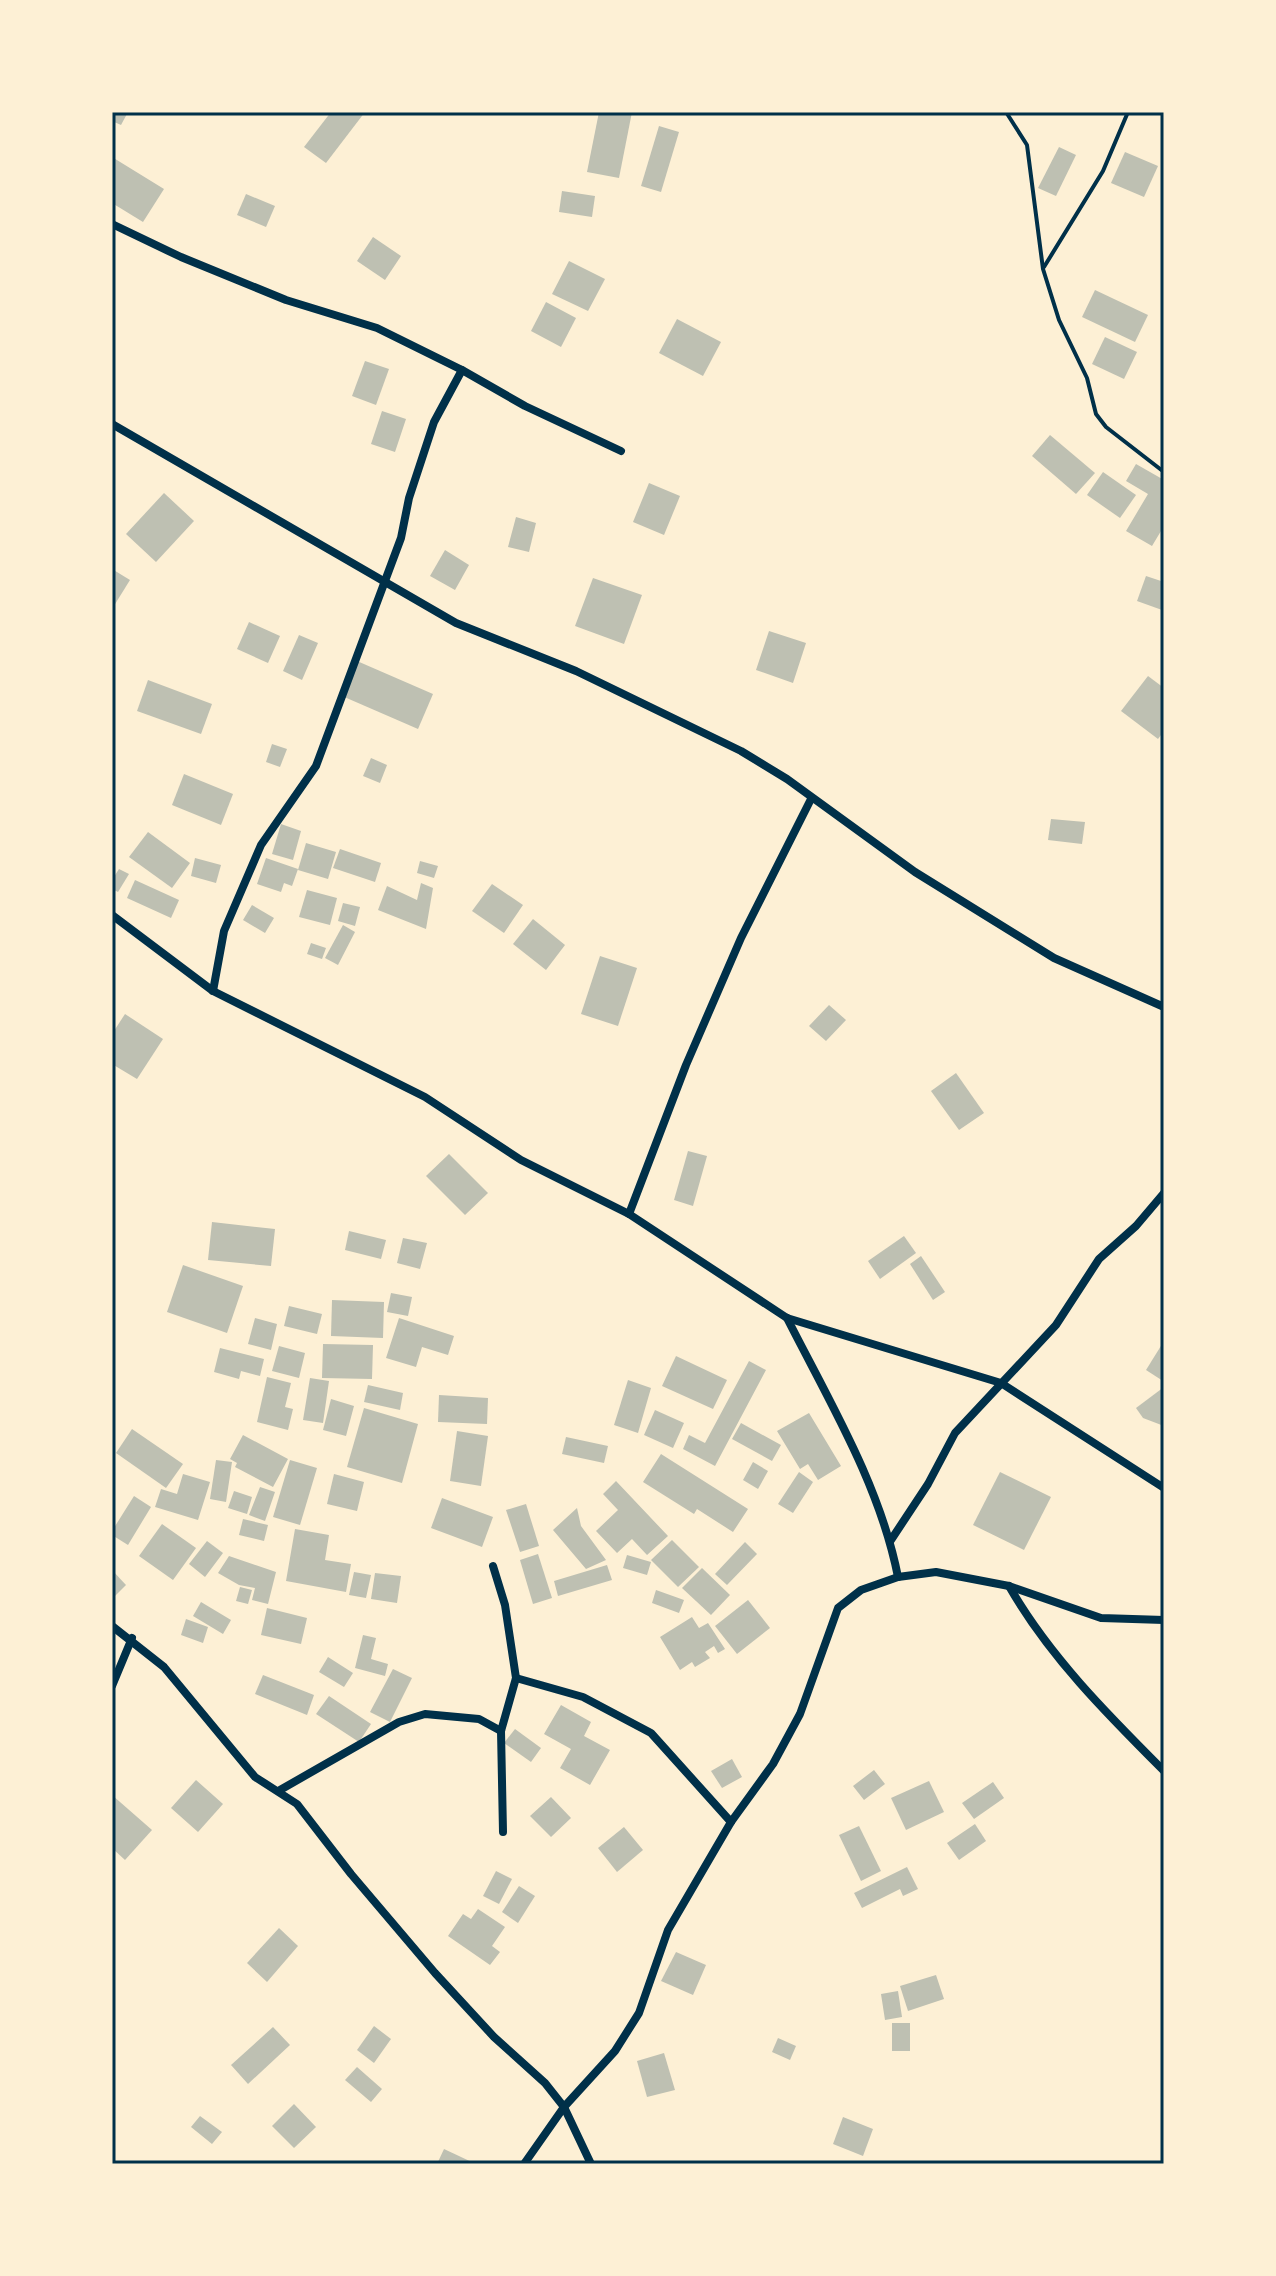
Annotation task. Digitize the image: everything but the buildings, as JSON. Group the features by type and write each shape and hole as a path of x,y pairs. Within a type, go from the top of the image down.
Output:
{"street":[{"path":"112,224 181,257 286,300 377,328 462,370 525,406 621,451"},
{"path":"213,991 224,931 261,845 316,766 401,538 409,498 434,422 462,370"},
{"path":"112,424 456,623 576,671 741,751 787,779 915,872 1054,958 1164,1007"},
{"path":"629,1214 686,1065 741,938 811,799"},
{"path":"112,915 213,991 425,1097 521,1160 629,1214 787,1318 1001,1383 1164,1488"},
{"path":"891,1540 928,1484 955,1433 1056,1325 1099,1259 1136,1226 1164,1193"},
{"path":"787,1318 871,1489 891,1540 898,1577"},
{"path":"493,1566 505,1605 516,1678 501,1731 503,1832"},
{"path":"524,2164 564,2107 615,2051 639,2013 668,1930 731,1822 773,1764 800,1714 838,1608 861,1590 898,1577 936,1572 1009,1586 1101,1618 1164,1620"},
{"path":"1009,1586 1033,1627 1073,1675 1164,1771"},
{"path":"112,1626 132,1638 164,1667 255,1777 280,1790 305,1813 358,1883 435,1973 564,2107 591,2164"},
{"path":"112,1686 132,1638"},
{"path":"516,1678 583,1697 651,1733 731,1822"},
{"path":"280,1790 399,1722 425,1714 479,1719 501,1731"}],"path":[{"path":"1006,112 1027,145 1043,269 1059,320 1087,378 1096,414 1106,427 1164,472"},
{"path":"1043,269 1103,171 1128,112"}]}
